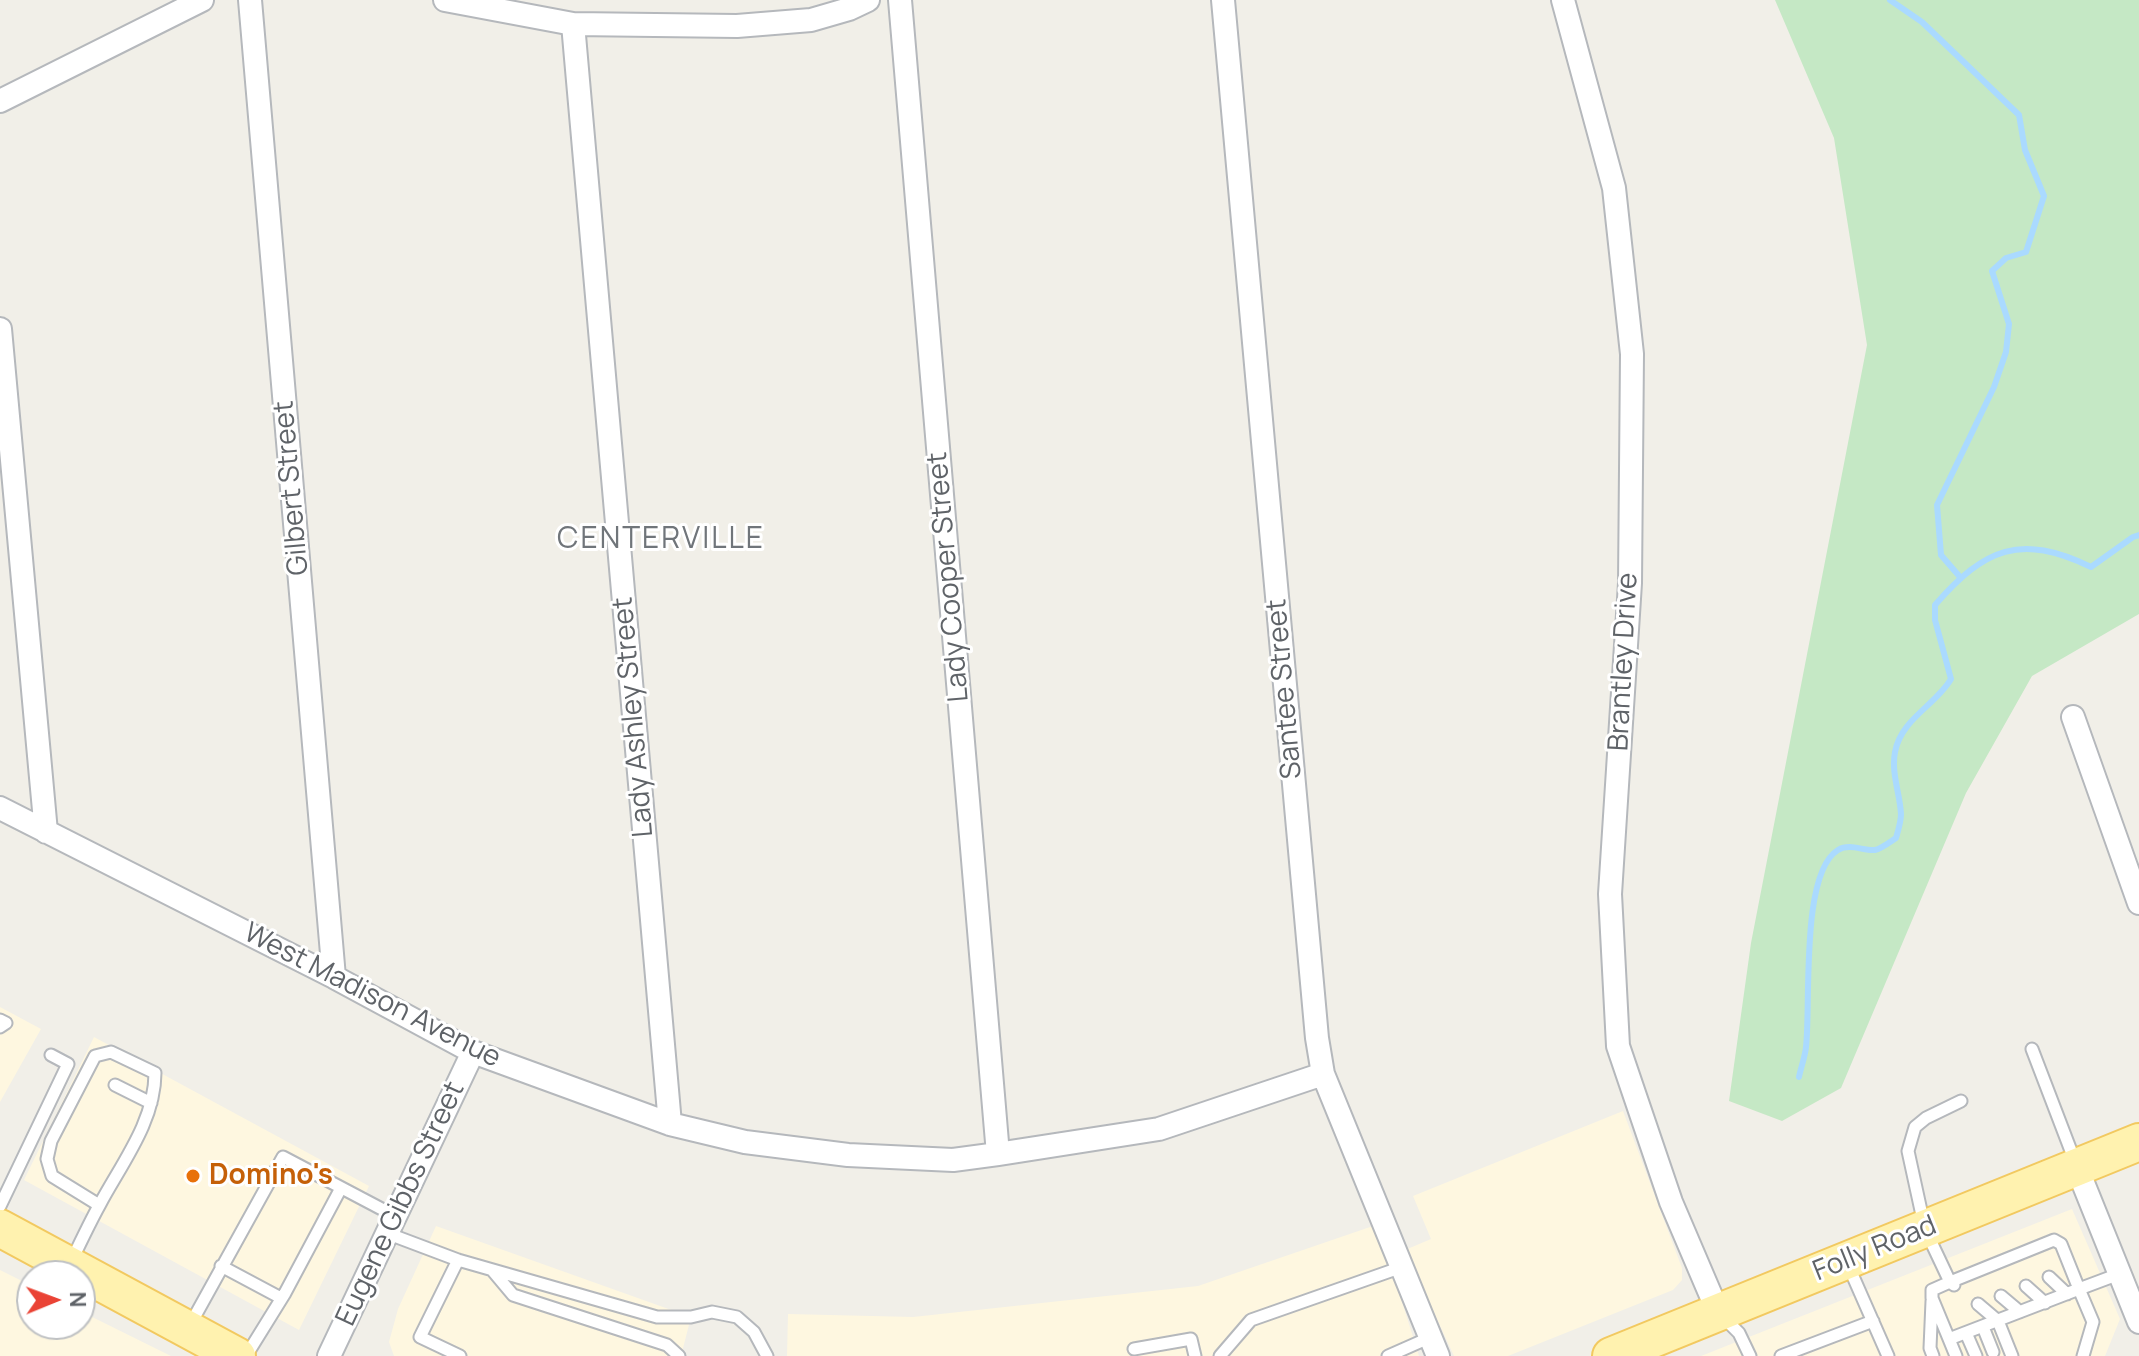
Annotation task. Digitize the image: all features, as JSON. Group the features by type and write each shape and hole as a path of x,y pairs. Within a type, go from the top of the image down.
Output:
{"main road":[{"name":"Folly Road","path":"1622,1354 1718,1312 2139,1142"},
{"path":"0,1228 58,1260"},
{"path":"96,1280 237,1356"}],"street":[{"path":"0,101 202,0"},
{"name":"Gilbert Street","path":"250,0 334,977"},
{"path":"445,0 573,24 766,25 811,20 868,0"},
{"name":"Lady Cooper Street","path":"900,0 998,1154"},
{"name":"Santee Street","path":"1223,0 1317,1038 1323,1074 1434,1346"},
{"name":"Brantley Drive","path":"1563,0 1614,188 1632,354 1630,583 1610,894 1618,1046 1671,1202 1718,1312"},
{"name":"Lady Ashley Street","path":"573,24 670,1124"},
{"path":"0,329 46,832"},
{"path":"2073,717 2139,903"},
{"name":"West Madison Avenue","path":"0,808 334,977 473,1052 670,1124 745,1142 848,1155 953,1160 1159,1129 1323,1074"},
{"name":"Eugene Gibbs Street","path":"329,1356 473,1052"},
{"path":"2077,1168 2139,1322"}],"lane":[{"path":"2032,1049 2077,1168"},
{"path":"72,1260 136,1141 155,1092 155,1073 111,1052 95,1056 51,1141 47,1159 52,1176 99,1205"},
{"path":"0,1206 68,1064 51,1055"},
{"path":"115,1085 151,1103"},
{"path":"1953,1284 1925,1229 1908,1151 1915,1127 1926,1118 1961,1101"},
{"path":"187,1329 283,1157 341,1188 392,1225 458,1260 657,1317 691,1317 712,1312 737,1317 754,1332 767,1356"},
{"path":"246,1356 341,1188"},
{"path":"1933,1356 1930,1348 1932,1290 2026,1255 2054,1240 2061,1244 2093,1322 2083,1356"},
{"path":"458,1260 420,1337 460,1356"},
{"path":"1847,1261 1888,1356"},
{"path":"221,1266 281,1298"},
{"path":"1220,1356 1251,1320 1402,1267"},
{"path":"491,1270 513,1295 667,1345 679,1356"},
{"path":"1949,1339 2119,1274"},
{"path":"2049,1277 2067,1294"},
{"path":"2026,1286 2045,1303"},
{"path":"2001,1296 2020,1312"},
{"path":"1932,1298 1956,1356"},
{"path":"1978,1304 1998,1321 2012,1356"},
{"path":"1718,1312 1739,1333 1750,1356"},
{"path":"1781,1356 1873,1321"},
{"path":"1983,1327 1993,1352"},
{"path":"1966,1333 1976,1356"},
{"path":"1134,1349 1191,1339 1195,1356"},
{"path":"1388,1356 1434,1346"}],"shaded area":[{"path":"0,1007 41,1029 0,1102"},
{"path":"94,1037 369,1186 299,1330 24,1180"},
{"path":"1623,1111 1682,1268 1682,1280 1673,1290 1508,1356 1454,1356 1405,1250 1431,1239 1413,1196"},
{"path":"2072,1209 2120,1319 2105,1356 1701,1356"},
{"path":"436,1226 691,1317 681,1356 394,1356 389,1342 398,1309"},
{"path":"1373,1226 1387,1254 1419,1356 787,1356 788,1314 913,1317 1198,1286"},
{"path":"0,1270 16,1278 16,1340 96,1340 96,1319 171,1356 0,1356"}],"green space":[{"path":"1775,0 2139,0 2139,614 2032,676 1966,793 1841,1088 1782,1121 1729,1101 1751,943 1867,345 1834,138"}],"waterway":[{"path":"1890,0 1922,22 2019,115 2025,150 2044,196 2026,252 2006,258 1992,271 2009,324 2006,352 1994,387 1937,505 1941,555 1960,577"},
{"path":"1799,1077 1806,1047 1812,911 1826,863 1838,850 1847,847 1875,850 1896,838 1901,814 1894,768 1899,740 1911,721 1951,679 1935,620 1935,605 1970,570 2005,552 2024,549 2044,551 2091,567 2139,535"}],"place":[{"name":"Domino's","path":"193,1176"}],"district":[{"name":"CENTERVILLE","path":"661,540"}]}
